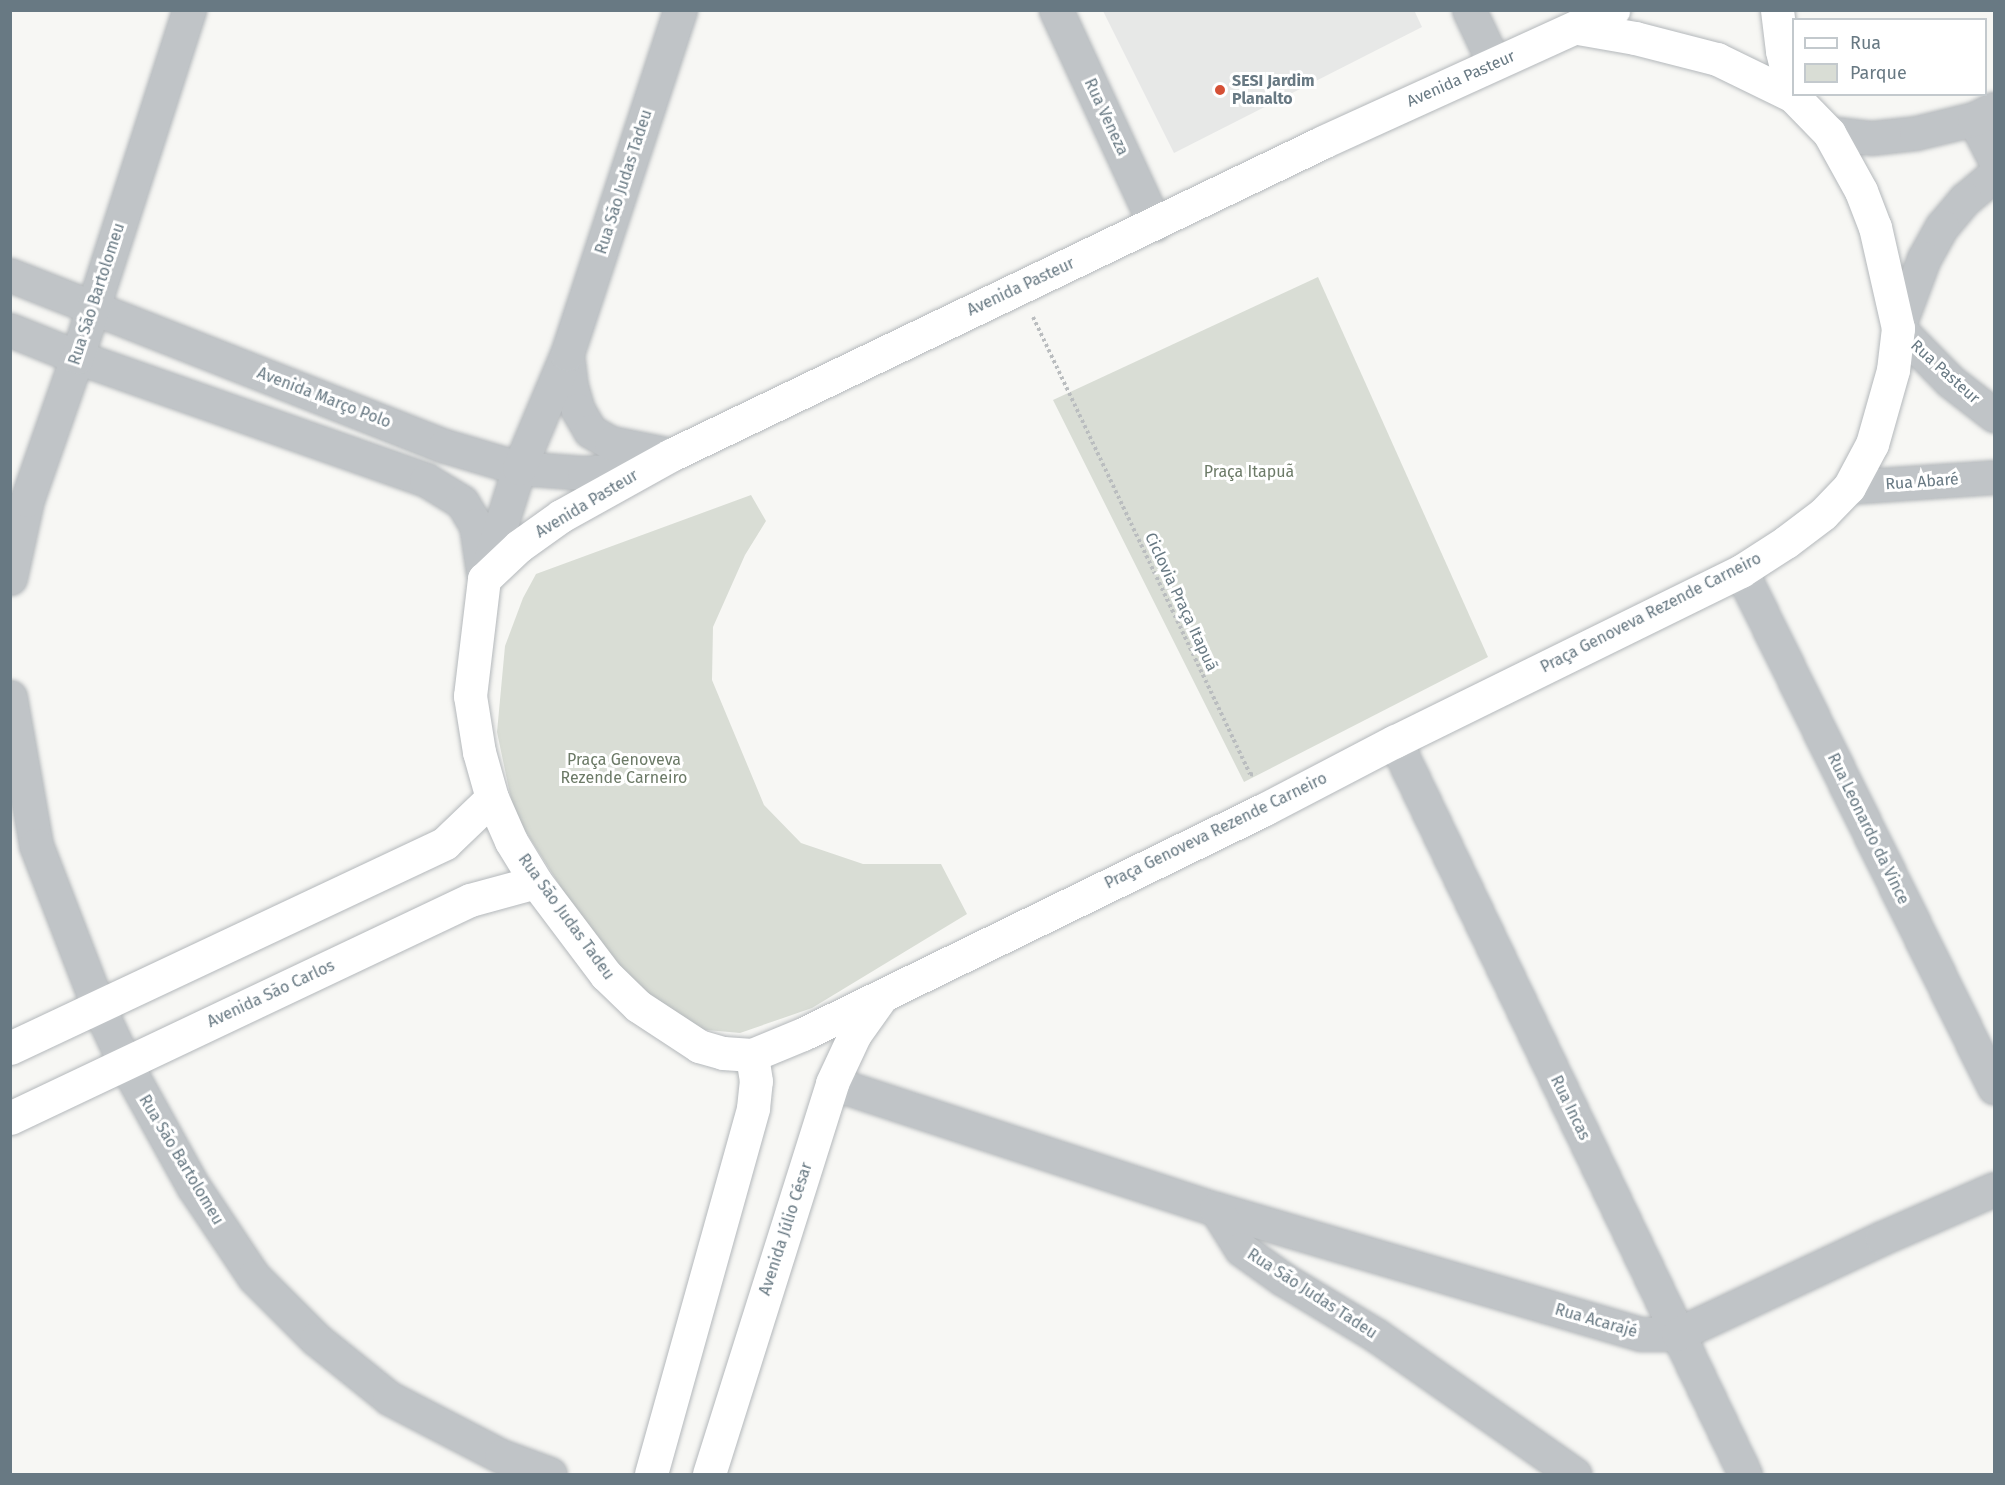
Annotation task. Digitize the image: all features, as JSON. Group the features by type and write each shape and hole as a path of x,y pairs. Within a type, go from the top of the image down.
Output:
{"main road":[{"name":"Avenida Pasteur","path":"484,579 519,546 561,516 659,461 1494,63 1578,28 1613,10"},
{"path":"1777,10 1782,51 1792,92"},
{"name":"Praça Genoveva Rezende Carneiro","path":"1578,28 1635,38 1717,59 1792,96"},
{"name":"Praça Genoveva Rezende Carneiro","path":"884,993 1265,809 1395,741 1742,571 1823,514 1849,487 1872,444 1884,409 1893,370 1898,328 1875,227 1861,191 1829,133 1793,96"},
{"name":"Rua São Judas Tadeu","path":"484,579 470,696 479,752 492,798 511,841 536,882 606,975 638,1006 699,1046 723,1053 752,1055 884,993"},
{"path":"10,1048 445,843 492,798"},
{"name":"Avenida São Carlos","path":"10,1118 470,900 536,882"},
{"name":"Avenida Júlio César","path":"709,1474 832,1083 855,1034 884,993"},
{"path":"651,1474 753,1108 756,1081 752,1055"}],"street":[{"name":"Rua São Bartolomeu","path":"10,578 27,500 77,357 189,10"},
{"name":"Rua São Judas Tadeu","path":"484,579 519,468 567,354 680,10"},
{"name":"Rua Veneza","path":"1056,10 1155,224"},
{"path":"1469,10 1494,63"},
{"path":"1829,133 1871,138 1916,133 1984,114 1995,158"},
{"path":"1898,328 1924,258 1942,226 1965,199 1995,175"},
{"name":"Avenida Março Polo","path":"10,275 445,446 519,468 584,473 659,461"},
{"name":"Rua Pasteur","path":"1898,328 1950,381 1995,415"},
{"path":"10,330 77,357 426,480 462,502 476,525 484,579"},
{"name":"Rua São Judas Tadeu","path":"567,354 571,386 578,410 590,431 611,443 659,461"},
{"name":"Rua Abaré","path":"1849,487 1995,477"},
{"name":"Rua Leonardo da Vince","path":"1742,571 1995,1087"},
{"name":"Rua São Bartolomeu","path":"10,697 36,845 98,1005 125,1063 193,1186 254,1277 315,1339 389,1398 501,1456 550,1474"},
{"name":"Rua Incas","path":"1395,741 1745,1474"},
{"path":"832,1083 1216,1209"},
{"name":"Rua Acarajé","path":"1216,1209 1641,1334 1678,1334 1872,1243 1995,1189"},
{"name":"Rua São Judas Tadeu","path":"1216,1209 1241,1249 1282,1279 1377,1336 1574,1474"}],"path":[{"name":"Ciclovia Praça Itapuã","path":"1015,290 1022,295 1250,774 1264,776"}],"shaded area":[{"name":"SESI Jardim Planalto","path":"1414,10 1422,27 1174,153 1103,11"}],"green space":[{"name":"Praça Itapuã","path":"1318,277 1488,657 1244,782 1053,400"},
{"name":"Praça Genoveva Rezende Carneiro","path":"751,495 766,521 745,555 713,627 712,680 764,805 801,843 863,864 941,864 967,914 812,1008 740,1033 696,1029 621,982 514,813 497,732 505,646 523,598 536,574"}],"place":[{"name":"SESI Jardim Planalto","path":"1220,90"}]}
